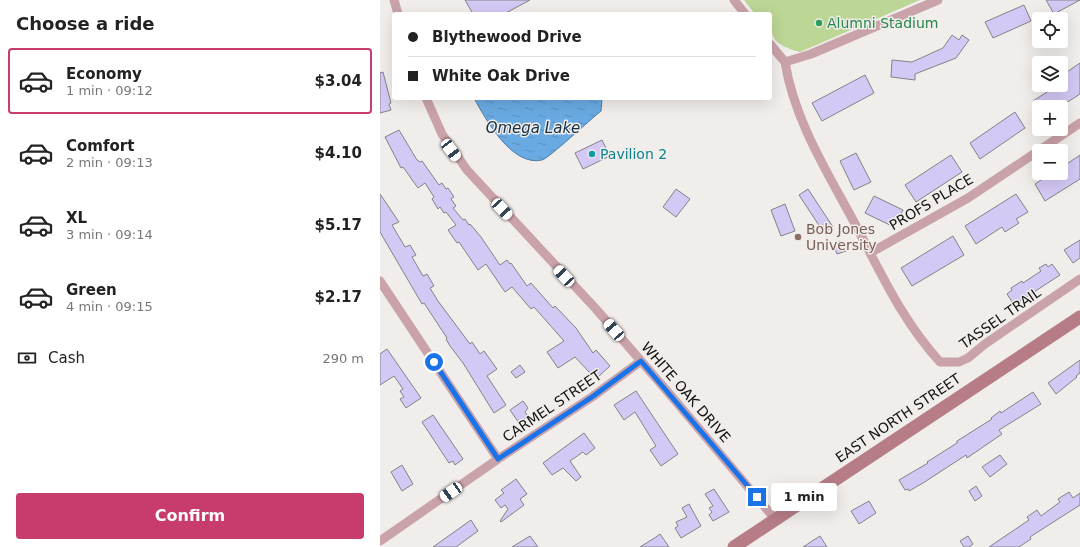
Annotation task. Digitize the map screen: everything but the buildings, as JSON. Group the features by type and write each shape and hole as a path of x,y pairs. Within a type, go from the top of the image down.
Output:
{"main road":[{"name":"EAST NORTH STREET","path":"734,547 1080,317"}],"street":[{"path":"394,0 397,12"},
{"path":"734,0 743,12"},
{"path":"785,62 811,54 938,0"},
{"path":"772,46 785,62 792,92 807,134 870,253"},
{"name":"WHITE OAK DRIVE","path":"427,100 442,134 467,170 596,309 775,519"},
{"name":"PROFS PLACE","path":"870,253 968,198 1080,123"},
{"name":"TASSEL TRAIL","path":"870,253 891,296 924,344 940,362 959,362 968,358 985,344 1080,279"},
{"path":"380,281 498,459"},
{"name":"CARMEL STREET","path":"380,541 498,459 592,397 641,361"}],"green space":[{"name":"Alumni Stadium","path":"744,0 920,0 800,52 785,47 773,36 772,12 753,12"}],"water":[{"name":"Omega Lake","path":"475,100 602,100 601,111 561,146 542,160 531,160 520,156 510,149 501,140 485,118"}],"place":[{"name":"Alumni Stadium","path":"819,23"},
{"name":"Pavilion 2","path":"592,154"},
{"name":"Bob Jones University","path":"798,237"}],"route":[{"path":"434,362 498,459 592,397 641,361 757,497"}]}
